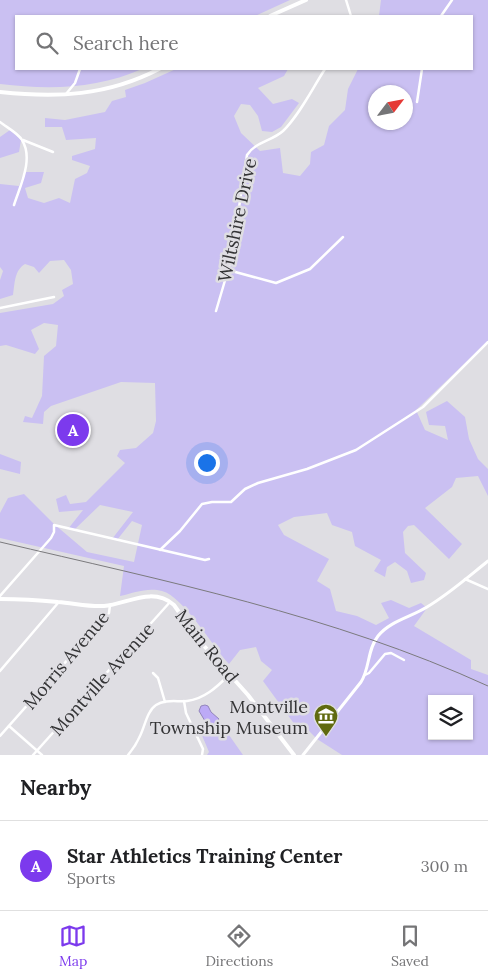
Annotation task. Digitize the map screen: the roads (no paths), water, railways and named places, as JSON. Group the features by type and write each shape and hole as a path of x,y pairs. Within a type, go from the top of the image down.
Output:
{"main road":[{"path":"272,15 306,0"},
{"path":"0,92 65,96 121,84 157,70"},
{"name":"Main Road","path":"0,597 97,606 146,597 160,597 170,602 197,638 248,695 294,755"}],"street":[{"path":"346,0 351,15"},
{"path":"442,15 452,0"},
{"path":"65,96 75,83 80,70"},
{"name":"Wiltshire Drive","path":"216,311 228,270 248,156 254,147 272,139 284,130 296,115 324,70"},
{"path":"417,102 422,70"},
{"path":"0,122 22,139 53,152"},
{"path":"14,205 27,158 22,139"},
{"path":"228,270 276,283 310,269 343,237"},
{"path":"0,308 54,297"},
{"path":"160,550 180,531 202,504 230,502 245,489 258,483 307,470 356,450 423,407 488,342"},
{"path":"0,597 51,538 54,532 54,525 205,560 209,559"},
{"path":"303,755 361,682 365,675 372,646 382,632 427,607 488,561"},
{"path":"465,579 488,589"},
{"path":"0,670 59,602"},
{"name":"Montville Avenue","path":"33,755 170,602"},
{"name":"Morris Avenue","path":"0,736 109,613 110,605"},
{"path":"365,675 369,673 385,654 391,653 404,660"},
{"path":"154,673 158,678 164,702"},
{"path":"128,755 137,743 151,709 156,705 164,702 184,701 204,695 229,675"},
{"path":"184,701 186,713 203,749 202,755"},
{"path":"9,726 42,755"}],"railway":[{"path":"0,542 248,602 370,639 488,686"}],"place":[{"name":"Star Athletics Training Center","path":"73,430"},
{"name":"Montville Township Museum","path":"326,737"}]}
